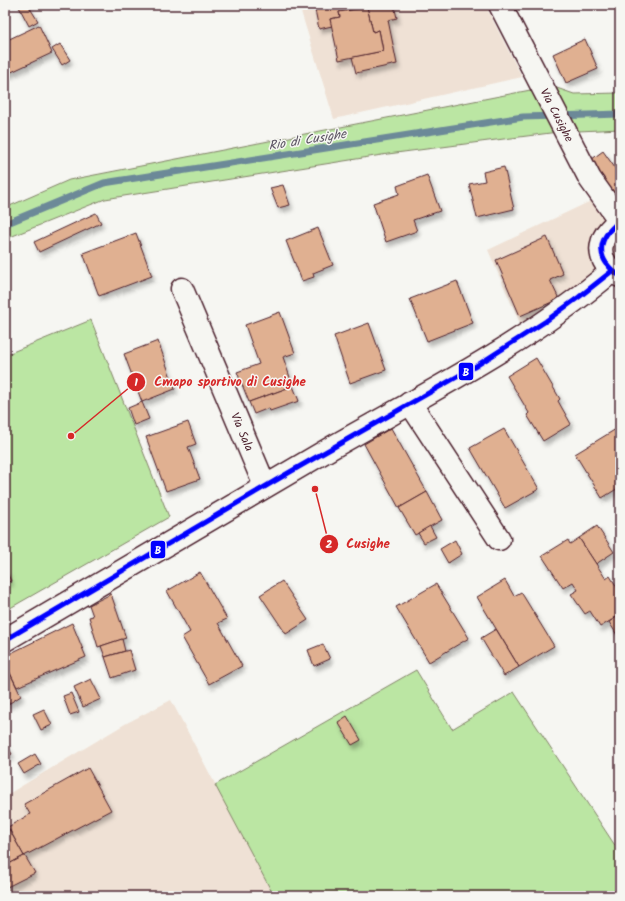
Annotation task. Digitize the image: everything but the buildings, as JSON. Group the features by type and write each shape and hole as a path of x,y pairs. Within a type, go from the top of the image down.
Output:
{"street":[{"name":"Via Cusighe","path":"500,5 590,179 620,221"},
{"path":"5,640 265,486 508,347 590,289 616,274 605,264 601,244 605,234 611,226 620,221"},
{"name":"Via Sala","path":"182,289 265,486"},
{"path":"410,403 499,539"}],"shaded area":[{"path":"299,5 485,5 522,77 334,119"},
{"path":"595,199 620,236 620,261 523,330 488,250"},
{"path":"171,700 274,896 5,896 5,796 125,724"}],"green space":[{"path":"551,86 574,94 620,93 620,129 558,132 388,154 105,199 5,239 5,208 69,180"},
{"path":"91,320 169,517 5,611 5,355"},
{"path":"416,670 452,729 514,692 620,853 620,896 274,896 215,785"}],"waterway":[{"name":"Rio di Cusighe","path":"5,224 104,183 523,117 620,114"}],"transit line":[{"name":"B","path":"620,221 606,235 602,249 606,263 620,276"},
{"name":"B","path":"5,640 290,472 476,366 546,321 612,271"}],"place":[{"name":"Cmapo sportivo di Cusighe","path":"71,436"},
{"name":"Cusighe","path":"315,489"}]}
